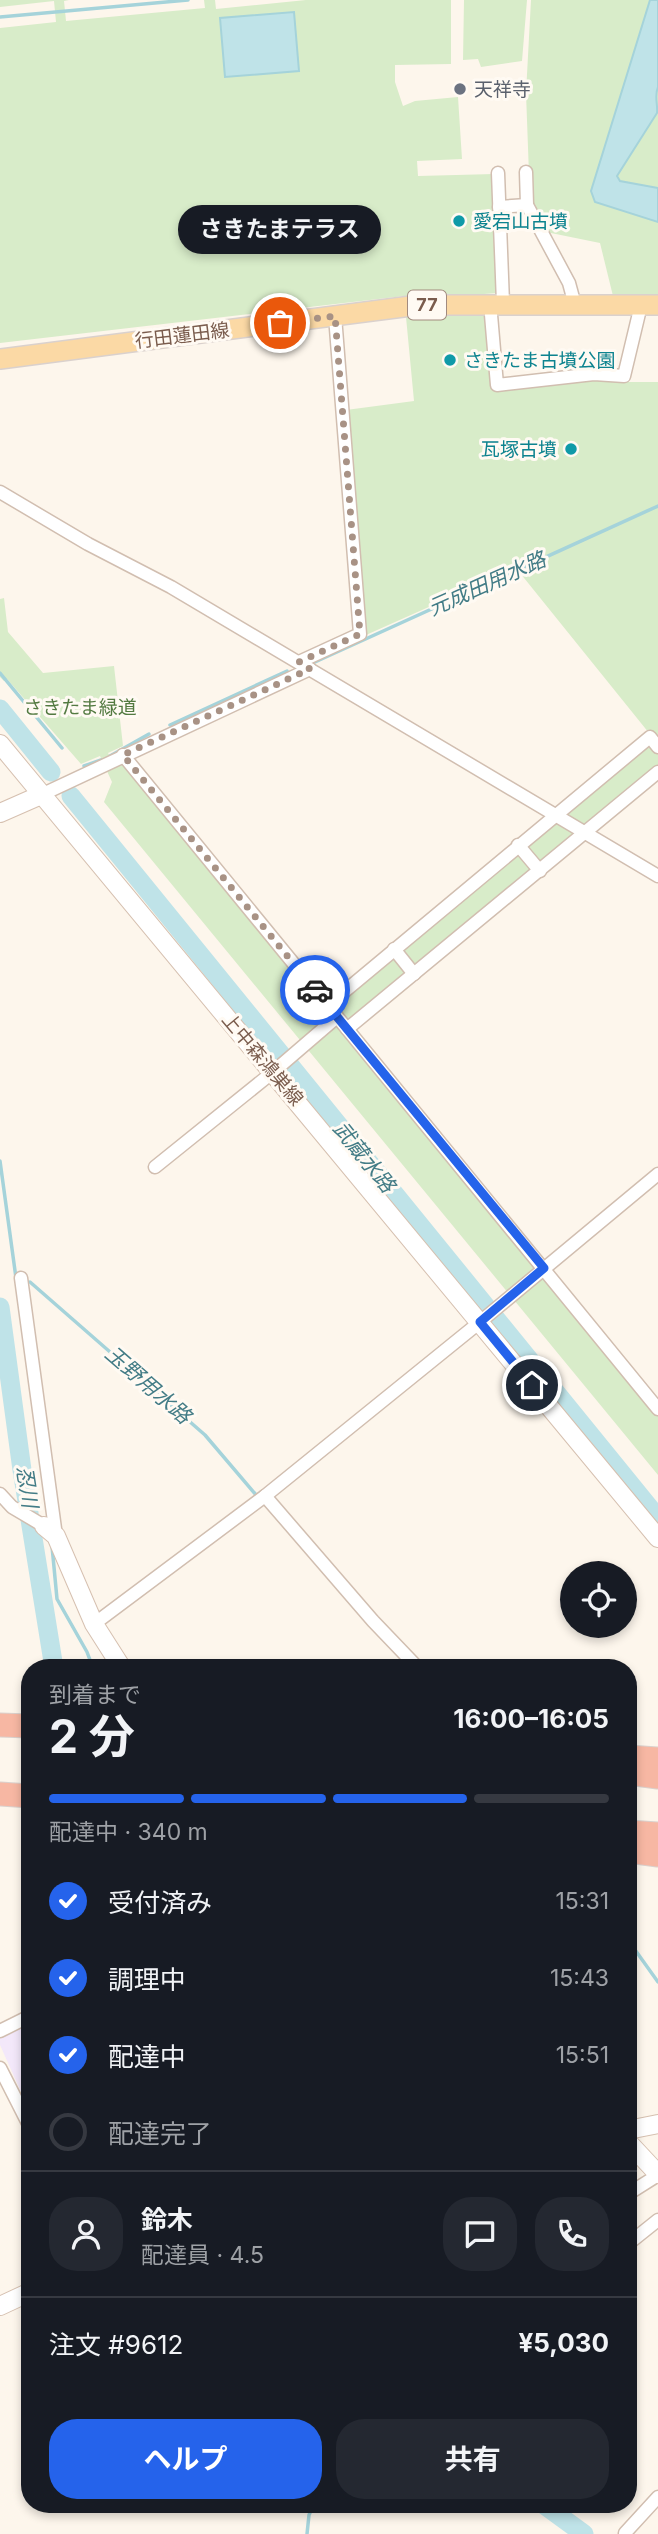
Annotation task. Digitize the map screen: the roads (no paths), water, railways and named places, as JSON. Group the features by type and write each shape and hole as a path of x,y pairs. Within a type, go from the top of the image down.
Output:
{"highway":[{"path":"0,1725 21,1726"},
{"path":"637,1757 658,1759"},
{"path":"637,1774 658,1777"},
{"path":"0,1794 21,1795"},
{"path":"637,1833 658,1834"},
{"path":"637,1852 658,1855"}],"main road":[{"name":"行田蓮田線","path":"0,359 419,305 650,305"},
{"name":"上中森鴻巣線","path":"0,744 47,792 277,1069 658,1538"},
{"path":"0,813 47,792"},
{"path":"50,1532 94,1624 116,1659"},
{"path":"637,2128 658,2124"},
{"path":"637,2152 658,2175"},
{"path":"0,2306 21,2296"}],"street":[{"path":"526,172 527,205 569,283 575,305"},
{"path":"498,173 497,385 594,374 624,376 650,305"},
{"path":"499,207 527,205"},
{"path":"47,792 305,665 360,634 335,316"},
{"path":"0,492 88,544 172,587 658,876"},
{"path":"327,1006 650,737 658,747"},
{"path":"123,755 658,1409"},
{"path":"347,1029 658,772"},
{"path":"518,845 540,871"},
{"path":"394,949 414,974"},
{"path":"155,1167 337,1017"},
{"path":"94,1624 265,1496 658,1174"},
{"path":"21,1278 50,1532"},
{"path":"265,1496 409,1659"},
{"path":"5,1504 50,1532"},
{"path":"0,2031 21,2020"},
{"path":"0,2068 21,2109"},
{"path":"637,2188 658,2175"},
{"path":"637,2237 658,2220"},
{"path":"625,2533 658,2497"}],"water":[{"path":"650,0 658,0 657,113 617,176 620,181 658,188 658,222 595,202 591,191"},
{"path":"294,12 299,71 225,77 220,18"}],"waterway":[{"path":"0,17 188,0"},
{"name":"元成田用水路","path":"315,662 658,506"},
{"name":"元成田用水路","path":"170,725 287,671"},
{"name":"元成田用水路","path":"0,673 62,748"},
{"name":"武蔵水路","path":"0,709 51,772"},
{"name":"元成田用水路","path":"110,756 149,734"},
{"name":"元成田用水路","path":"84,766 101,760"},
{"name":"武蔵水路","path":"71,796 658,1518"},
{"name":"玉野用水路","path":"0,1161 16,1278"},
{"name":"玉野用水路","path":"30,1282 205,1435 257,1496"},
{"name":"忍川","path":"0,1307 22,1470 53,1659"},
{"path":"52,1546 57,1599 90,1659"},
{"name":"玉野用水路","path":"637,1953 658,1982"},
{"path":"307,2534 310,2513"},
{"name":"忍川","path":"555,2513 584,2534"}],"place":[{"name":"天祥寺","path":"460,89"},
{"name":"愛宕山古墳","path":"459,221"},
{"name":"さきたまテラス","path":"280,323"},
{"name":"さきたま古墳公園","path":"450,360"},
{"name":"瓦塚古墳","path":"571,449"}],"park label":[{"name":"さきたま緑道","path":"80,707"}]}
